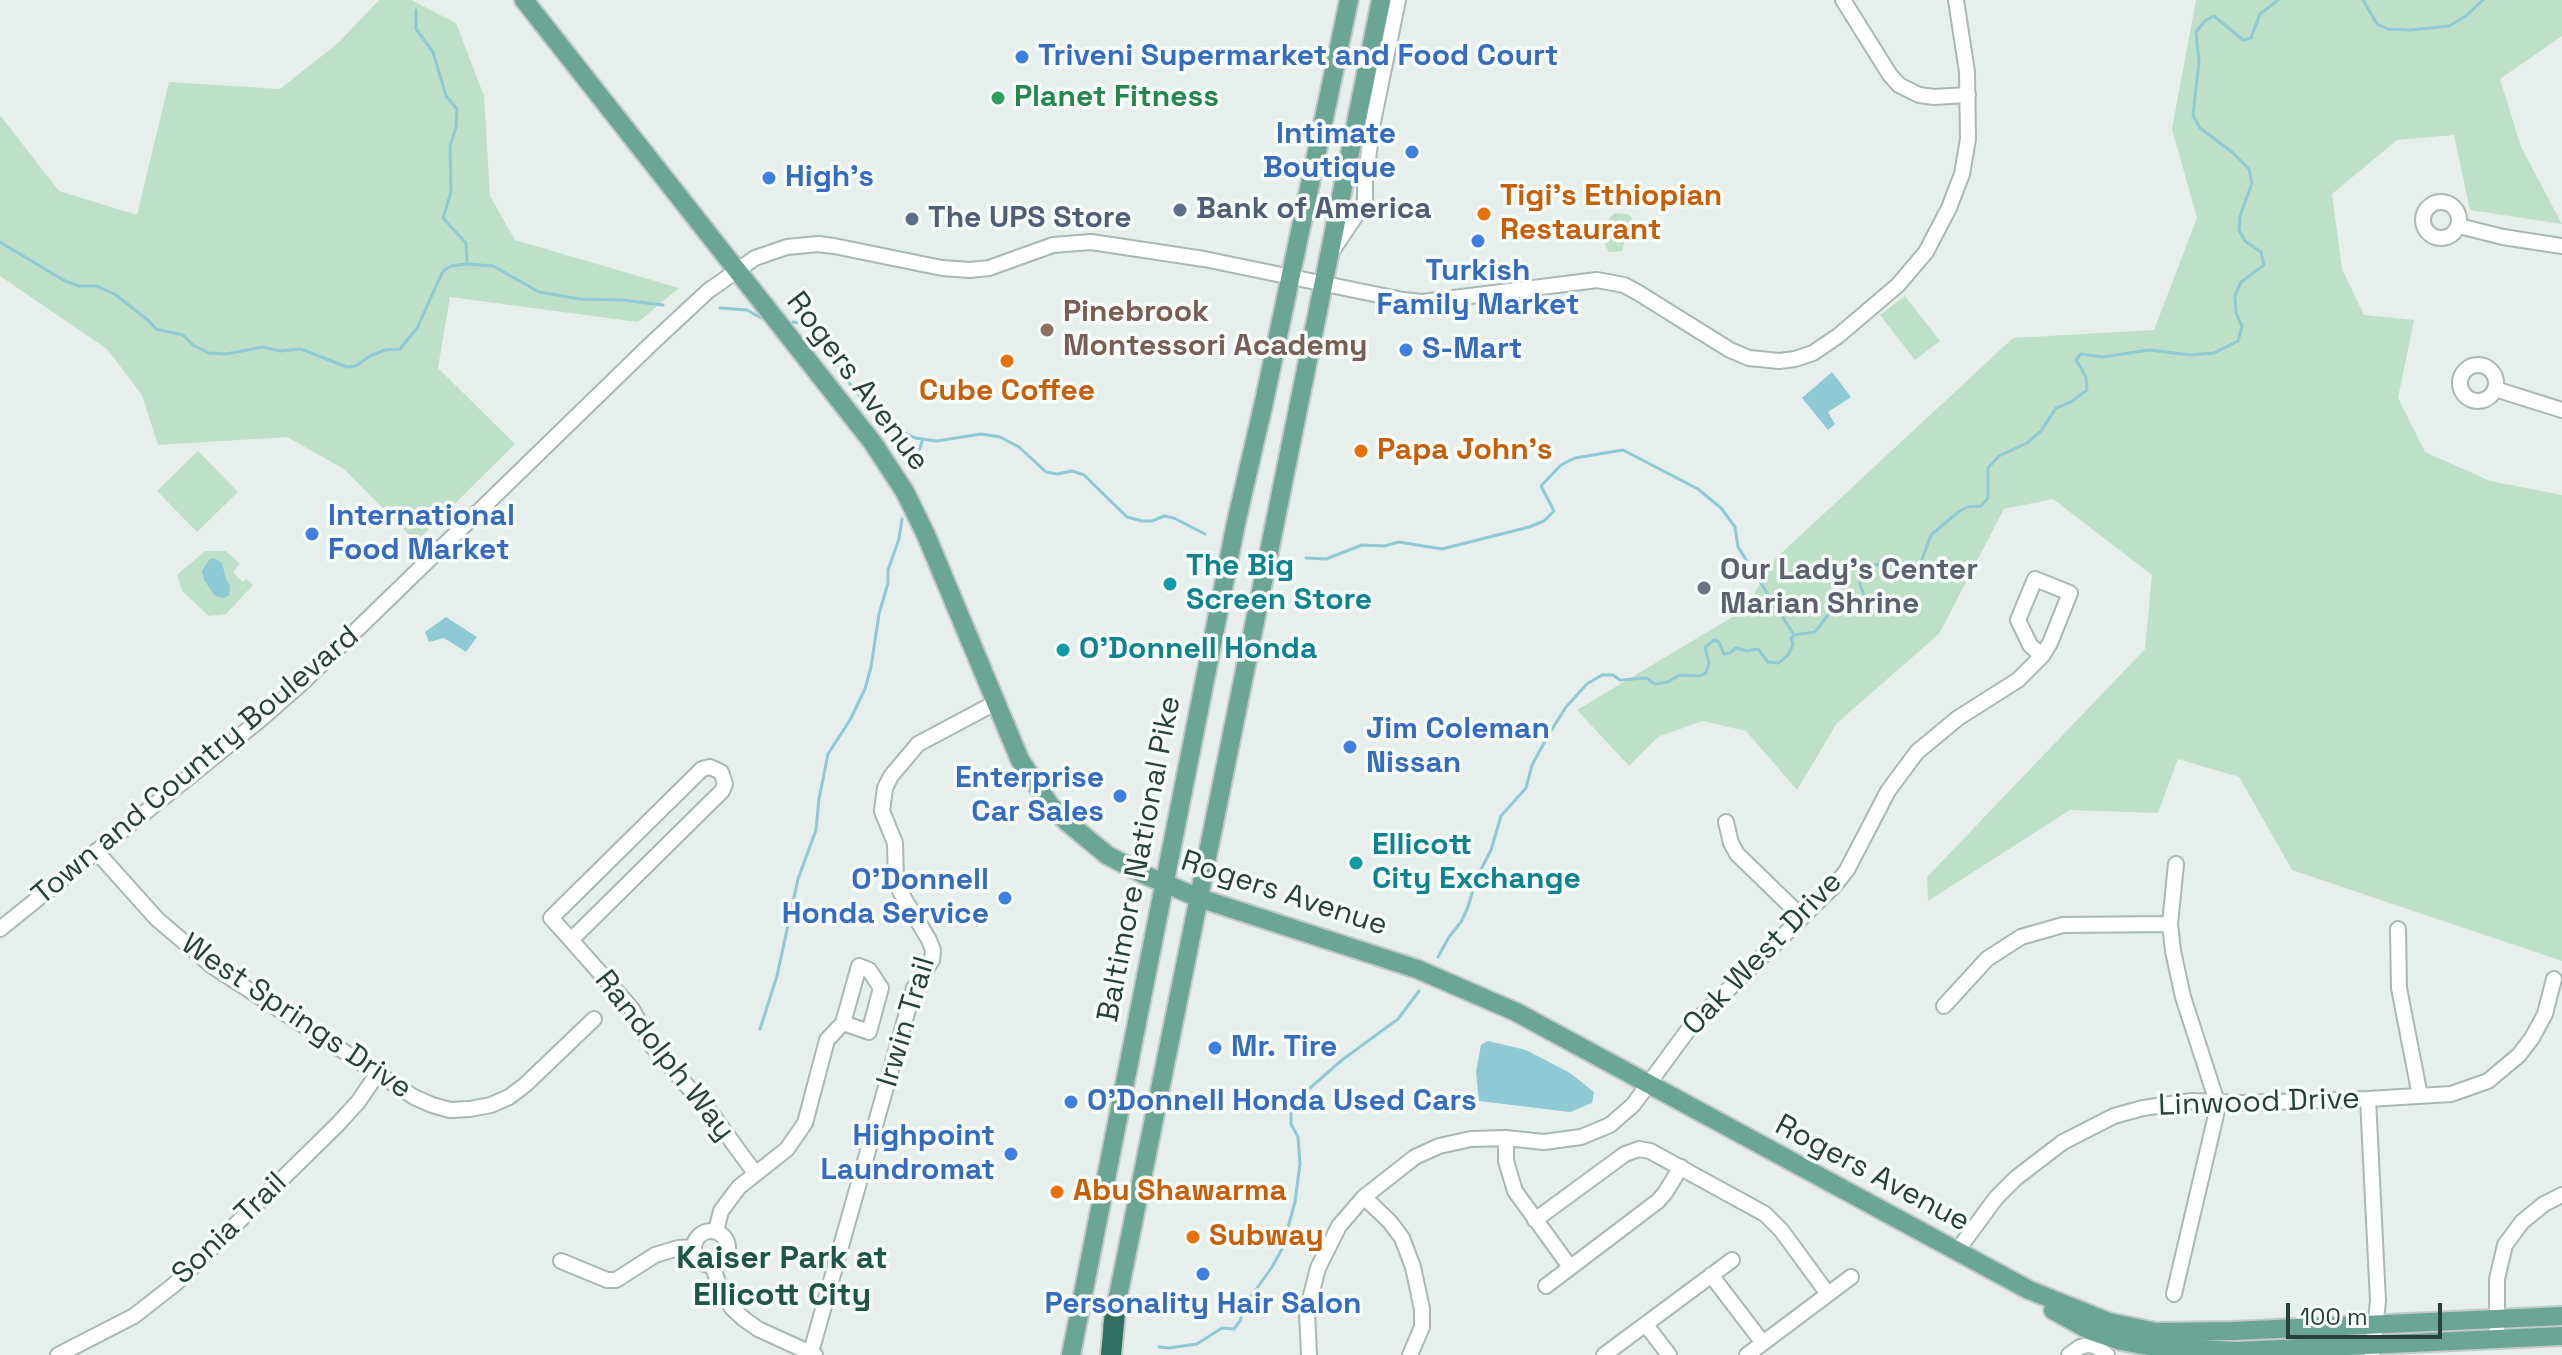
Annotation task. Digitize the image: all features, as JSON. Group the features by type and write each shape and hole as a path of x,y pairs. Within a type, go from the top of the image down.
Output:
{"highway":[{"path":"1108,1355 1115,1312"}],"main road":[{"name":"Rogers Avenue","path":"524,0 737,268 898,479 926,535 1020,760 1050,805 1067,822 1107,855 1164,884 1395,961 1444,979 1516,1012 2029,1290 2061,1316 2091,1331 2154,1347"},
{"name":"Baltimore National Pike","path":"1071,1355 1236,523 1349,0"},
{"path":"1115,1312 1381,0"},
{"path":"1060,1355 1080,1309"},
{"path":"2154,1347 2377,1324 2562,1316"},
{"path":"2154,1347 2237,1351 2373,1349 2497,1338 2562,1336"}],"street":[{"path":"1331,251 1365,202 1373,122 1398,0"},
{"path":"1843,0 1899,85 1919,95 1968,95"},
{"name":"Town and Country Boulevard","path":"0,929 302,683 650,345 708,291 755,258 787,247 818,244 942,268 970,270 989,268 1053,245 1091,242 1204,259 1422,302 1580,281 1611,281 1637,292 1730,350 1763,360 1795,359 1825,345 1877,305 1911,272 1926,252 1949,208 1962,174 1968,139 1967,72 1956,0"},
{"path":"2459,226 2503,237 2562,246"},
{"path":"2495,389 2562,410"},
{"name":"Oak West Drive","path":"1309,1355 1307,1311 1318,1268 1339,1226 1364,1197 1415,1157 1439,1146 1471,1139 1506,1138 1544,1142 1581,1137 1610,1125 1633,1105 1691,1026 1847,870 1888,791 1917,752 1958,718 2018,680 2042,656 2070,593 2035,579 2018,620 2030,645 2042,656"},
{"name":"Irwin Trail","path":"813,1354 914,988 932,960 933,950 929,940 896,882 895,843 882,811 885,788 891,776 918,744 995,703"},
{"name":"Randolph Way","path":"571,940 722,791 725,784 721,772 710,767 702,769 551,918 632,1009 652,1046 711,1113 755,1173"},
{"path":"1726,822 1737,854 1802,917"},
{"name":"West Springs Drive","path":"96,851 157,919 212,966 414,1097 432,1105 450,1110 491,1105 509,1097 594,1019"},
{"path":"2174,1294 2217,1102 2183,997 2170,924 2176,864"},
{"path":"1944,1006 1987,959 2021,937 2063,925 2170,924"},
{"path":"2398,929 2399,988 2420,1096"},
{"name":"Linwood Drive","path":"1957,1251 1996,1198 2016,1178 2080,1132 2114,1116 2172,1102 2368,1099 2451,1094 2488,1081 2504,1069 2532,1038 2545,1014 2554,979"},
{"path":"716,1231 721,1211 729,1199 755,1173 787,1149 805,1123 827,1040 843,1023"},
{"name":"Sonia Trail","path":"58,1355 134,1316 175,1284 338,1124 378,1073"},
{"path":"2368,1099 2378,1301 2373,1349"},
{"path":"1506,1138 1509,1175 1515,1191 1570,1267"},
{"path":"1535,1220 1631,1151 1650,1151 1765,1214 1781,1230 1828,1294"},
{"path":"1546,1286 1658,1201 1681,1167"},
{"path":"2497,1338 2497,1279 2505,1245 2522,1222 2544,1204 2562,1195"},
{"path":"1364,1197 1402,1238 1413,1267 1422,1309 1422,1327 1410,1355"},
{"path":"716,1231 725,1236 729,1247 724,1260 712,1265 702,1263 694,1247 701,1233 716,1231"},
{"path":"561,1261 607,1280 616,1280 655,1255 694,1247"},
{"path":"1604,1355 1732,1260"},
{"path":"712,1265 722,1293 744,1319 758,1329 813,1354"},
{"path":"1711,1275 1763,1343"},
{"path":"1747,1355 1851,1277"},
{"path":"1646,1325 1669,1355"},
{"path":"2069,1355 2088,1345 2107,1355"}],"green space":[{"path":"379,0 411,0 456,23 484,96 490,196 515,240 679,288 638,322 450,297 438,368 515,444 416,542 344,469 287,437 158,445 142,395 107,349 0,276 0,115 59,191 137,215 169,82 280,89 338,43"},
{"path":"2196,0 2562,0 2562,36 2500,79 2521,147 2562,224 2470,210 2454,135 2397,140 2332,194 2342,269 2364,315 2414,320 2398,398 2425,452 2490,481 2562,495 2562,961 2292,870 2239,777 2178,759 2158,813 2070,810 1928,901 1927,877 2145,649 2152,575 2053,499 2004,509 1939,634 1837,723 1797,790 1746,731 1702,721 1658,737 1629,766 1577,710 1744,610 1775,559 2013,338 2154,330 2197,218 2172,129"},
{"path":"1615,213 1628,214 1632,218 1632,233 1627,233 1622,251 1609,252 1605,245 1609,218"},
{"path":"1905,296 1940,341 1915,360 1880,315"},
{"path":"198,451 238,492 197,532 157,491"},
{"path":"205,551 226,551 240,564 233,572 243,582 246,579 253,585 226,614 209,616 182,591 177,575"}],"water":[{"path":"1832,372 1851,397 1828,412 1835,424 1828,430 1802,398"},
{"path":"213,558 222,563 230,586 229,595 224,598 215,596 204,580 202,571"},
{"path":"446,617 477,637 466,652 444,638 429,642 425,632"},
{"path":"1488,1041 1526,1050 1570,1073 1594,1092 1592,1103 1570,1112 1479,1101 1476,1072 1481,1045"}],"waterway":[{"path":"1306,558 1326,559 1362,545 1384,546 1399,542 1442,549 1529,527 1544,521 1554,511 1541,486 1561,465 1575,458 1623,450 1698,489 1721,508 1735,527 1738,547 1794,635 1815,632 1828,615 1842,608 1864,605 1860,574 1865,566 1888,563 1912,569 1921,562 1931,535 1957,513 1967,507 1981,506 1988,498 1988,468 1999,456 2027,443 2041,431 2056,408 2087,390 2086,377 2076,360 2081,354 2102,357 2149,350 2190,355 2214,353 2238,341 2242,326 2236,313 2235,295 2241,282 2264,265 2261,252 2245,241 2239,230 2240,216 2252,183 2249,169 2200,128 2193,115 2199,62 2196,32 2214,16 2243,40 2251,38 2260,14 2278,0"},
{"path":"2363,0 2377,24 2388,29 2410,30 2449,26 2483,0"},
{"path":"416,10 416,29 433,52 446,96 457,109 450,146 451,192 443,218 466,243 467,262"},
{"path":"0,242 65,281 79,286 97,286 116,295 156,329 183,335 193,345 209,353 226,354 263,347 280,351 301,349 347,367 356,366 385,350 400,349 417,328 443,271 451,266 493,266 539,292 580,299 663,305"},
{"path":"720,308 747,310 761,318"},
{"path":"793,322 801,323 824,341 849,383 881,421 915,438 937,441 981,434 1000,437 1019,447 1046,472 1057,474 1072,471 1084,475 1127,517 1142,521 1164,516 1174,518 1205,534"},
{"path":"913,468 923,439"},
{"path":"760,1029 777,976 798,879 816,830 828,754 865,689 888,583 888,570 899,539 902,519"},
{"path":"1438,957 1468,907 1501,816 1526,788 1532,765 1549,734 1566,707 1587,684 1602,675 1613,675 1620,680 1646,678 1655,684 1668,682 1679,675 1700,676 1706,673 1709,663 1705,647 1714,640 1719,642 1724,654 1736,648 1747,651 1758,649 1768,662 1779,663 1788,655 1794,635"},
{"path":"1159,1347 1197,1344 1222,1328 1234,1329 1240,1321 1245,1305 1282,1249 1295,1202 1300,1164 1298,1137 1291,1124 1291,1108 1342,1060 1398,1019 1419,991"}],"place":[{"name":"Triveni Supermarket and Food Court","path":"1022,57"},
{"name":"Planet Fitness","path":"998,98"},
{"name":"Intimate Boutique","path":"1412,152"},
{"name":"High's","path":"769,178"},
{"name":"Bank of America","path":"1180,210"},
{"name":"Tigi's Ethiopian Restaurant","path":"1484,214"},
{"name":"The UPS Store","path":"912,219"},
{"name":"Turkish Family Market","path":"1478,241"},
{"name":"Pinebrook Montessori Academy","path":"1047,330"},
{"name":"S-Mart","path":"1406,350"},
{"name":"Cube Coffee","path":"1007,361"},
{"name":"Papa John's","path":"1361,451"},
{"name":"International Food Market","path":"312,534"},
{"name":"The Big Screen Store","path":"1170,584"},
{"name":"Our Lady's Center Marian Shrine","path":"1704,588"},
{"name":"O'Donnell Honda","path":"1063,650"},
{"name":"Jim Coleman Nissan","path":"1350,747"},
{"name":"Enterprise Car Sales","path":"1120,796"},
{"name":"Ellicott City Exchange","path":"1356,863"},
{"name":"O'Donnell Honda Service","path":"1005,898"},
{"name":"Mr. Tire","path":"1215,1048"},
{"name":"O'Donnell Honda Used Cars","path":"1071,1102"},
{"name":"Highpoint Laundromat","path":"1011,1154"},
{"name":"Abu Shawarma","path":"1057,1192"},
{"name":"Subway","path":"1193,1237"},
{"name":"Personality Hair Salon","path":"1203,1274"}],"district":[{"name":"Kaiser Park at Ellicott City","path":"782,1278"}]}
